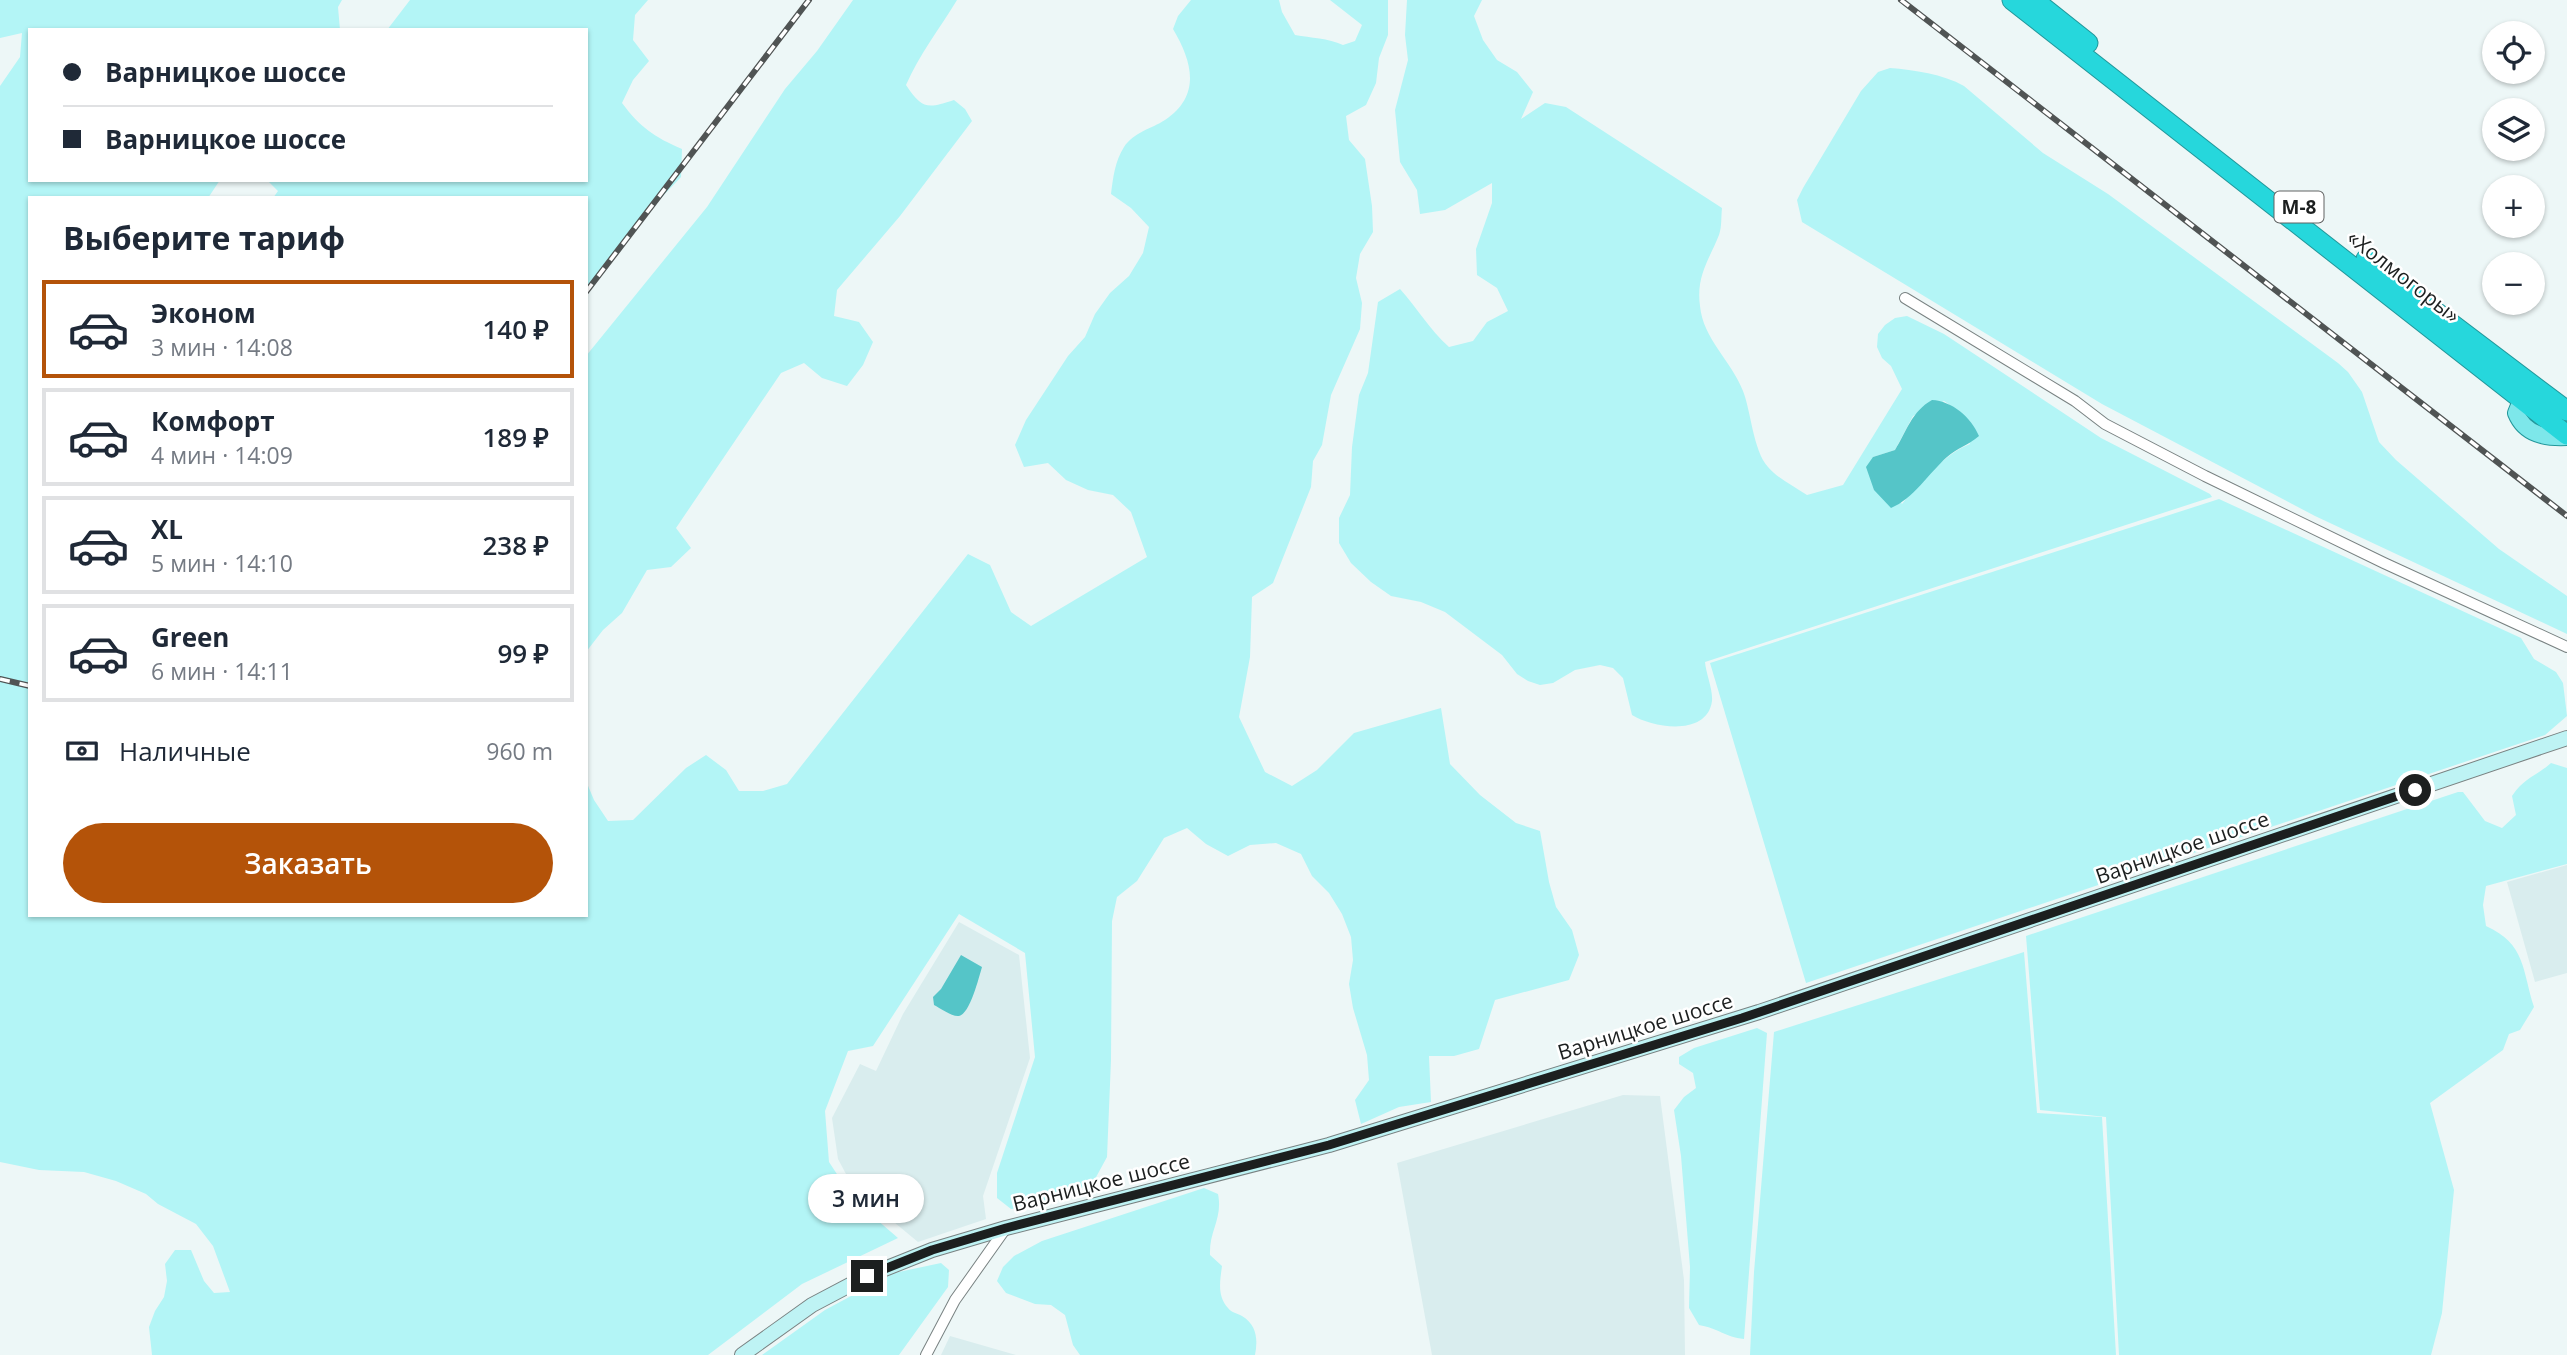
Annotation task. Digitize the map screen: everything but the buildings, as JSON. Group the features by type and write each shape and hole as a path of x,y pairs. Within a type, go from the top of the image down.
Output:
{"highway":[{"name":"«Холмогоры»","path":"2012,0 2532,395 2567,411"},
{"name":"«Холмогоры»","path":"2034,0 2358,254 2532,395 2567,436"}],"street":[{"path":"1905,298 2076,401 2116,429 2204,476 2384,563 2567,646"},
{"name":"Варницкое шоссе","path":"742,1355 812,1305 867,1276 932,1250 1006,1228 1329,1145 1751,1015 2567,738"},
{"path":"926,1355 955,1300 1006,1228"}],"shaded area":[{"path":"0,0 342,0 338,7 340,28 28,28 28,182 219,182 209,196 28,196 28,917 588,917 588,786 608,821 633,820 686,768 706,755 726,770 739,791 763,791 787,784 968,554 990,565 1011,612 1031,626 1147,557 1131,512 1113,495 1088,490 1066,480 1048,463 1024,467 1015,445 1026,420 1068,356 1085,337 1095,314 1110,293 1129,276 1143,253 1149,227 1131,208 1111,194 1118,158 1124,147 1138,134 1165,120 1185,100 1189,89 1189,65 1173,29 1178,16 1191,0 1279,0 1282,12 1295,35 1343,45 1355,41 1362,25 1330,0 1388,0 1388,35 1379,58 1376,83 1366,105 1346,116 1349,140 1365,159 1372,206 1373,232 1360,254 1356,278 1362,303 1360,329 1331,395 1322,445 1313,461 1311,487 1273,583 1252,597 1250,657 1239,717 1265,772 1292,786 1317,770 1354,733 1441,708 1450,764 1480,795 1516,823 1540,831 1556,907 1572,930 1579,955 1569,980 1495,1000 1479,1049 1454,1056 1429,1056 1431,1102 1399,1107 1361,1124 1355,1100 1369,1080 1367,1055 1353,1008 1349,984 1353,960 1351,937 1342,914 1329,893 1312,876 1301,854 1276,843 1250,845 1228,856 1206,844 1187,828 1164,838 1137,881 1117,897 1112,921 1107,1157 1095,1179 1074,1193 1025,1208 1011,1209 997,1198 997,1173 1035,1057 1025,953 959,914 873,1046 848,1051 825,1111 829,1162 854,1200 898,1238 802,1284 708,1355 152,1355 149,1327 164,1297 167,1281 165,1264 175,1250 191,1250 204,1281 214,1293 230,1292 213,1246 196,1224 158,1204 146,1194 116,1181 84,1172 39,1170 0,1162 0,86 20,57 22,33 0,38"},
{"path":"410,0 648,0 635,15 633,40 649,61 633,80 622,103 648,130 682,149 681,177 660,199 588,291 588,196 274,196 278,191 269,182 588,182 588,28 389,28"},
{"path":"853,0 957,0 923,52 906,85 916,99 926,105 954,100 965,109 972,121 900,216 837,290 834,316 859,322 873,342 863,365 847,386 822,378 804,363 781,373 676,528 691,548 671,567 647,570 622,613 603,630 588,649 588,354 707,207 785,89 817,51"},
{"path":"1407,0 1482,0 1474,16 1483,40 1497,60 1517,72 1533,92 1521,119 1545,103 1566,107 1722,208 1720,232 1704,269 1700,286 1702,318 1743,391 1763,460 1776,475 1807,495 1843,485 1902,389 1891,366 1882,358 1877,347 1878,334 1885,325 1895,318 1907,316 1944,334 2101,438 2212,497 1705,662 1712,701 1708,712 1690,725 1665,726 1632,715 1623,678 1613,668 1600,665 1575,670 1553,683 1540,685 1528,681 1517,674 1502,655 1445,612 1421,602 1391,596 1371,582 1351,563 1339,543 1339,518 1350,495 1352,447 1359,395 1368,373 1378,302 1400,289 1449,347 1473,341 1487,322 1508,311 1497,288 1477,275 1476,249 1492,203 1492,183 1445,210 1420,214 1417,190 1400,162 1395,110 1408,60 1405,35","holes":["1944,401 1954,408 1970,444 1942,461 1902,504 1873,457 1895,450 1913,416"]},
{"path":"1890,68 1918,71 1964,86 2043,153 2108,194 2338,363 2362,392 2379,442 2396,460 2499,549 2567,596 2567,634 2315,516 2102,404 1802,222 1797,200 1803,188 1861,91 1878,72"},
{"path":"1932,400 1947,403 1960,411 1971,422 1979,436 1947,457 1914,492 1891,508 1874,490 1866,467 1873,457 1895,450 1914,416"},
{"path":"2219,499 2521,638 2534,659 2556,672 2563,683 2567,716 2545,735 1806,983 1710,663"},
{"path":"2551,763 2567,768 2567,864 2486,886 2483,905 2486,926 2509,941 2516,950 2534,1007 2520,1030 2509,1034 2503,1050 2430,1103 2454,1190 2442,1313 2431,1355 2119,1355 2106,1117 2040,1110 2026,936 2458,792 2463,792 2485,821 2502,828 2516,815 2512,796 2526,781"},
{"path":"2567,865 2567,973 2535,982 2507,882"},
{"path":"959,922 1019,955 1030,1058 983,1196 986,1219 918,1242 854,1189 838,1159 832,1118 860,1064 876,1071 903,1014"},
{"path":"2024,952 2037,1113 2102,1117 2116,1355 1750,1355 1754,1272 1774,1032"},
{"path":"961,955 982,967 967,1009 956,1016 934,1005 933,997 941,989"},
{"path":"1757,1028 1767,1033 1744,1339 1699,1325 1689,1308 1690,1267 1681,1156 1674,1110 1684,1097 1696,1088 1693,1073 1679,1064 1679,1057 1694,1048"},
{"path":"1623,1095 1660,1096 1684,1280 1685,1355 1432,1355 1397,1163"},
{"path":"1204,1188 1218,1194 1219,1211 1210,1255 1222,1266 1222,1298 1230,1310 1251,1324 1256,1338 1255,1355 1080,1355 1073,1345 1065,1315 1051,1305 1035,1304 1006,1293 997,1281 1003,1267 1014,1256 1042,1241"},
{"path":"941,1263 949,1270 948,1287 899,1355 762,1355 825,1310 894,1273"},
{"path":"950,1336 1016,1355 941,1355"}],"railway":[{"path":"588,289 809,0"},
{"path":"1901,0 2567,516"},
{"path":"0,679 28,686"}],"route":[{"path":"867,1276 932,1250 1006,1228 1329,1145 1742,1018 2415,790"}]}
